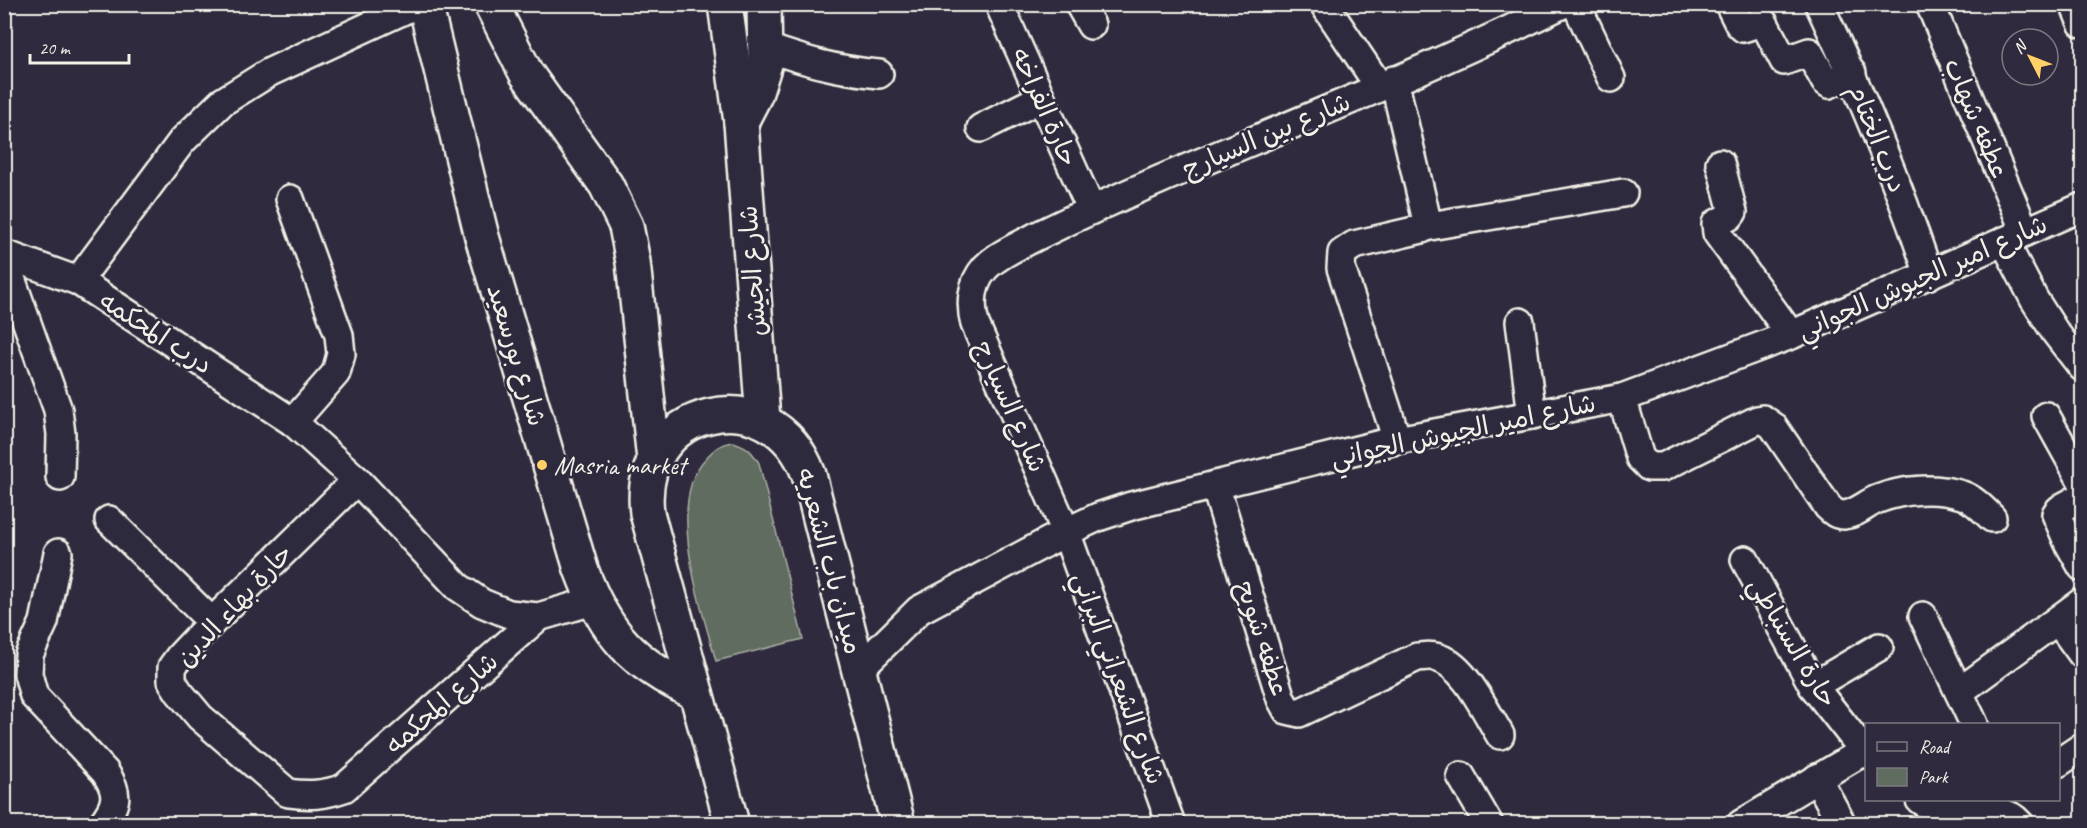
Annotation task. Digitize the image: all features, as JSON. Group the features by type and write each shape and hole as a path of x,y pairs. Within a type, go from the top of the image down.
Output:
{"main road":[{"name":"شارع بورسعيد","path":"425,4 482,237 581,569 593,601 608,625 626,647 647,666 670,681 696,693"},
{"path":"491,4 526,73 606,185 626,226 633,262 654,460"},
{"name":"شارع الجيش","path":"725,4 741,122 763,420"},
{"path":"741,122 755,95 765,64 764,4"},
{"name":"ميدان باب الشعريه","path":"729,822 647,513 645,495 654,460 663,445 676,431 708,415 727,413 763,420 792,442 802,458 898,824"}],"street":[{"name":"درب المحكمه","path":"417,4 270,72 222,102 182,141 78,281 293,422 357,480 458,587 482,603 509,614 538,617 593,601"},
{"name":"حارة الفراخه","path":"999,4 1091,209"},
{"path":"1324,4 1387,83 1427,221 1424,226"},
{"name":"شارع بين السيارج","path":"979,279 985,268 1003,254 1091,209 1465,51 1523,13 1563,4"},
{"path":"1576,4 1611,78"},
{"path":"1729,4 1738,24 1743,28 1764,23 1784,61 1787,62 1809,52 1825,81 1829,84 1852,74"},
{"name":"درب الختام","path":"1819,4 1852,74 1905,206 1929,275"},
{"name":"عطفه شهاب","path":"1930,4 2034,299 2055,332 2082,367"},
{"path":"2074,4 2082,23"},
{"path":"765,47 818,65 879,74"},
{"path":"981,128 1041,98"},
{"path":"1720,163 1733,212 1716,224 1717,233 1791,335"},
{"path":"1397,440 1341,268 1342,253 1354,245 1418,230 1424,226 1623,193"},
{"path":"290,199 339,334 341,354 336,373 293,422"},
{"name":"شارع امير الجيوش الجواني","path":"859,669 919,610 1098,517 1215,485 1397,440 1622,398 1791,335 2082,207"},
{"path":"60,477 61,434 58,410 12,271 78,281"},
{"name":"شارع السيارج","path":"979,279 973,291 971,309 975,324 1066,532"},
{"path":"1520,322 1532,415"},
{"path":"1622,398 1640,458 1649,467 1663,467 1763,419 1773,426 1834,513 1843,515 1852,513 1878,499 1905,492 1935,490 1963,495 1979,505 1992,518"},
{"path":"2046,416 2082,481"},
{"name":"حارة بهاء الدين","path":"344,788 326,795 307,796 288,793 200,717 178,692 172,681 172,667 212,622 357,480"},
{"name":"عطفه شويح","path":"1215,485 1281,699 1287,710 1299,713 1417,657 1434,656 1451,663 1463,675 1500,735"},
{"path":"2082,495 2061,508 2056,514 2082,567"},
{"path":"109,520 212,622"},
{"name":"شارع الشعراني البراني","path":"1066,532 1171,824"},
{"path":"58,553 44,622 29,655 28,674 34,696 105,772 114,786 115,803 102,824"},
{"name":"حارة السنباطي","path":"1745,560 1813,686 1865,752"},
{"path":"1959,692 2082,602"},
{"path":"1923,616 1974,723"},
{"name":"شارع المحكمه","path":"344,788 538,617"},
{"path":"2058,621 2082,654"},
{"path":"1813,686 1879,647"},
{"path":"2060,763 2082,747"},
{"path":"1741,824 1772,814 1817,778 1865,752"},
{"path":"1461,776 1489,824"},
{"path":"1817,778 1842,824"},
{"path":"1922,801 1943,811 1959,813 1995,810 2015,814"}],"green space":[{"path":"732,442 748,449 759,463 803,639 716,661 690,557 687,528 688,501 694,477 706,458 718,447"}],"place":[{"name":"Masria market","path":"542,465"}]}
